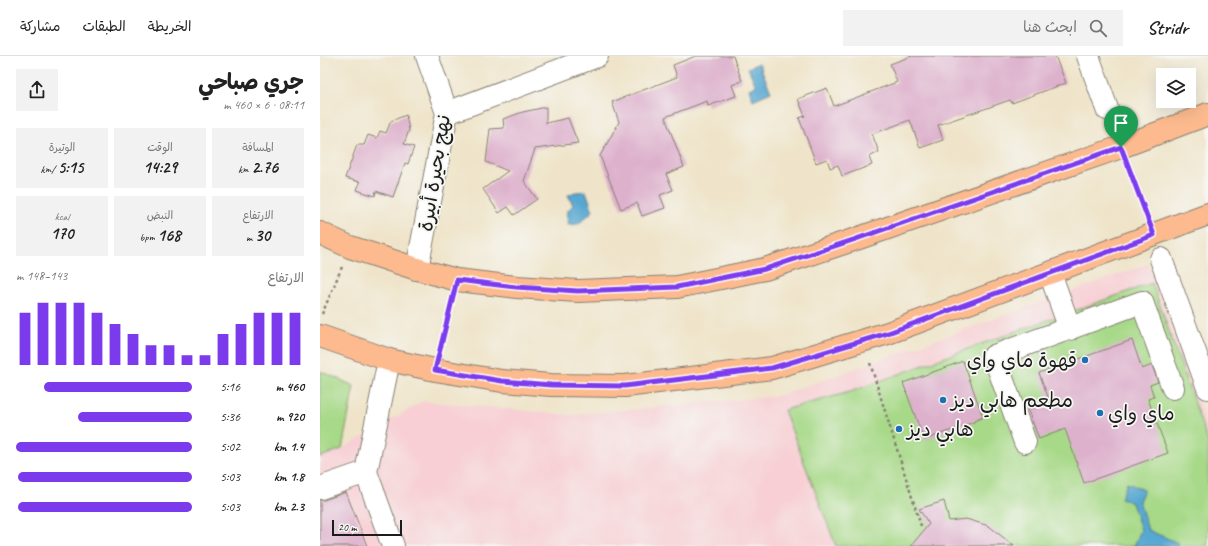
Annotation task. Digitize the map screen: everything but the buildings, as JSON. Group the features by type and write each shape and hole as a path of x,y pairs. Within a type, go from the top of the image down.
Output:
{"main road":[{"path":"320,232 350,247 417,269 457,280 516,287 578,291 677,287 765,269 1121,147 1208,114"},
{"path":"320,336 389,360 435,370 502,381 551,385 625,386 772,368 888,333 1208,214"}],"street":[{"name":"نهج بحيرة أبيرة","path":"417,269 447,113 427,56"},
{"path":"447,113 597,56"},
{"path":"1088,56 1107,109"},
{"path":"1161,259 1208,388"},
{"path":"1050,273 1070,329"},
{"path":"1025,442 994,356 1142,302 1173,388"},
{"path":"389,360 366,472 393,546"},
{"path":"320,488 366,472"}],"path":[{"path":"1121,147 1154,235"},
{"path":"320,320 350,247"},
{"path":"435,370 457,280"},
{"path":"864,341 921,526"}],"shaded area":[{"path":"1148,264 1208,427 1208,546 320,546 320,457 342,449 423,401 570,415 778,396"}],"green space":[{"path":"1152,283 1208,442 1208,546 836,546 784,410 850,392"},
{"path":"320,371 354,386 342,449 320,457"}],"water":[{"path":"759,63 771,92 753,100 749,89 756,86 748,68"},
{"path":"586,191 593,211 578,224 568,225 567,211 573,205 568,195 575,192"},
{"path":"1127,483 1144,490 1139,501 1148,530 1178,543 1177,546 1134,546 1141,530 1132,503 1121,498"}],"place":[{"name":"قهوة ماي واي","path":"1085,360"},
{"name":"مطعم هابي ديز","path":"943,400"},
{"name":"ماي واي","path":"1100,413"},
{"name":"هابي ديز","path":"899,429"}],"route":[{"path":"1121,147 1154,235 888,333 772,368 625,386 551,385 502,381 435,370 457,280 516,287 578,291 677,287 765,269 1121,147"}]}
